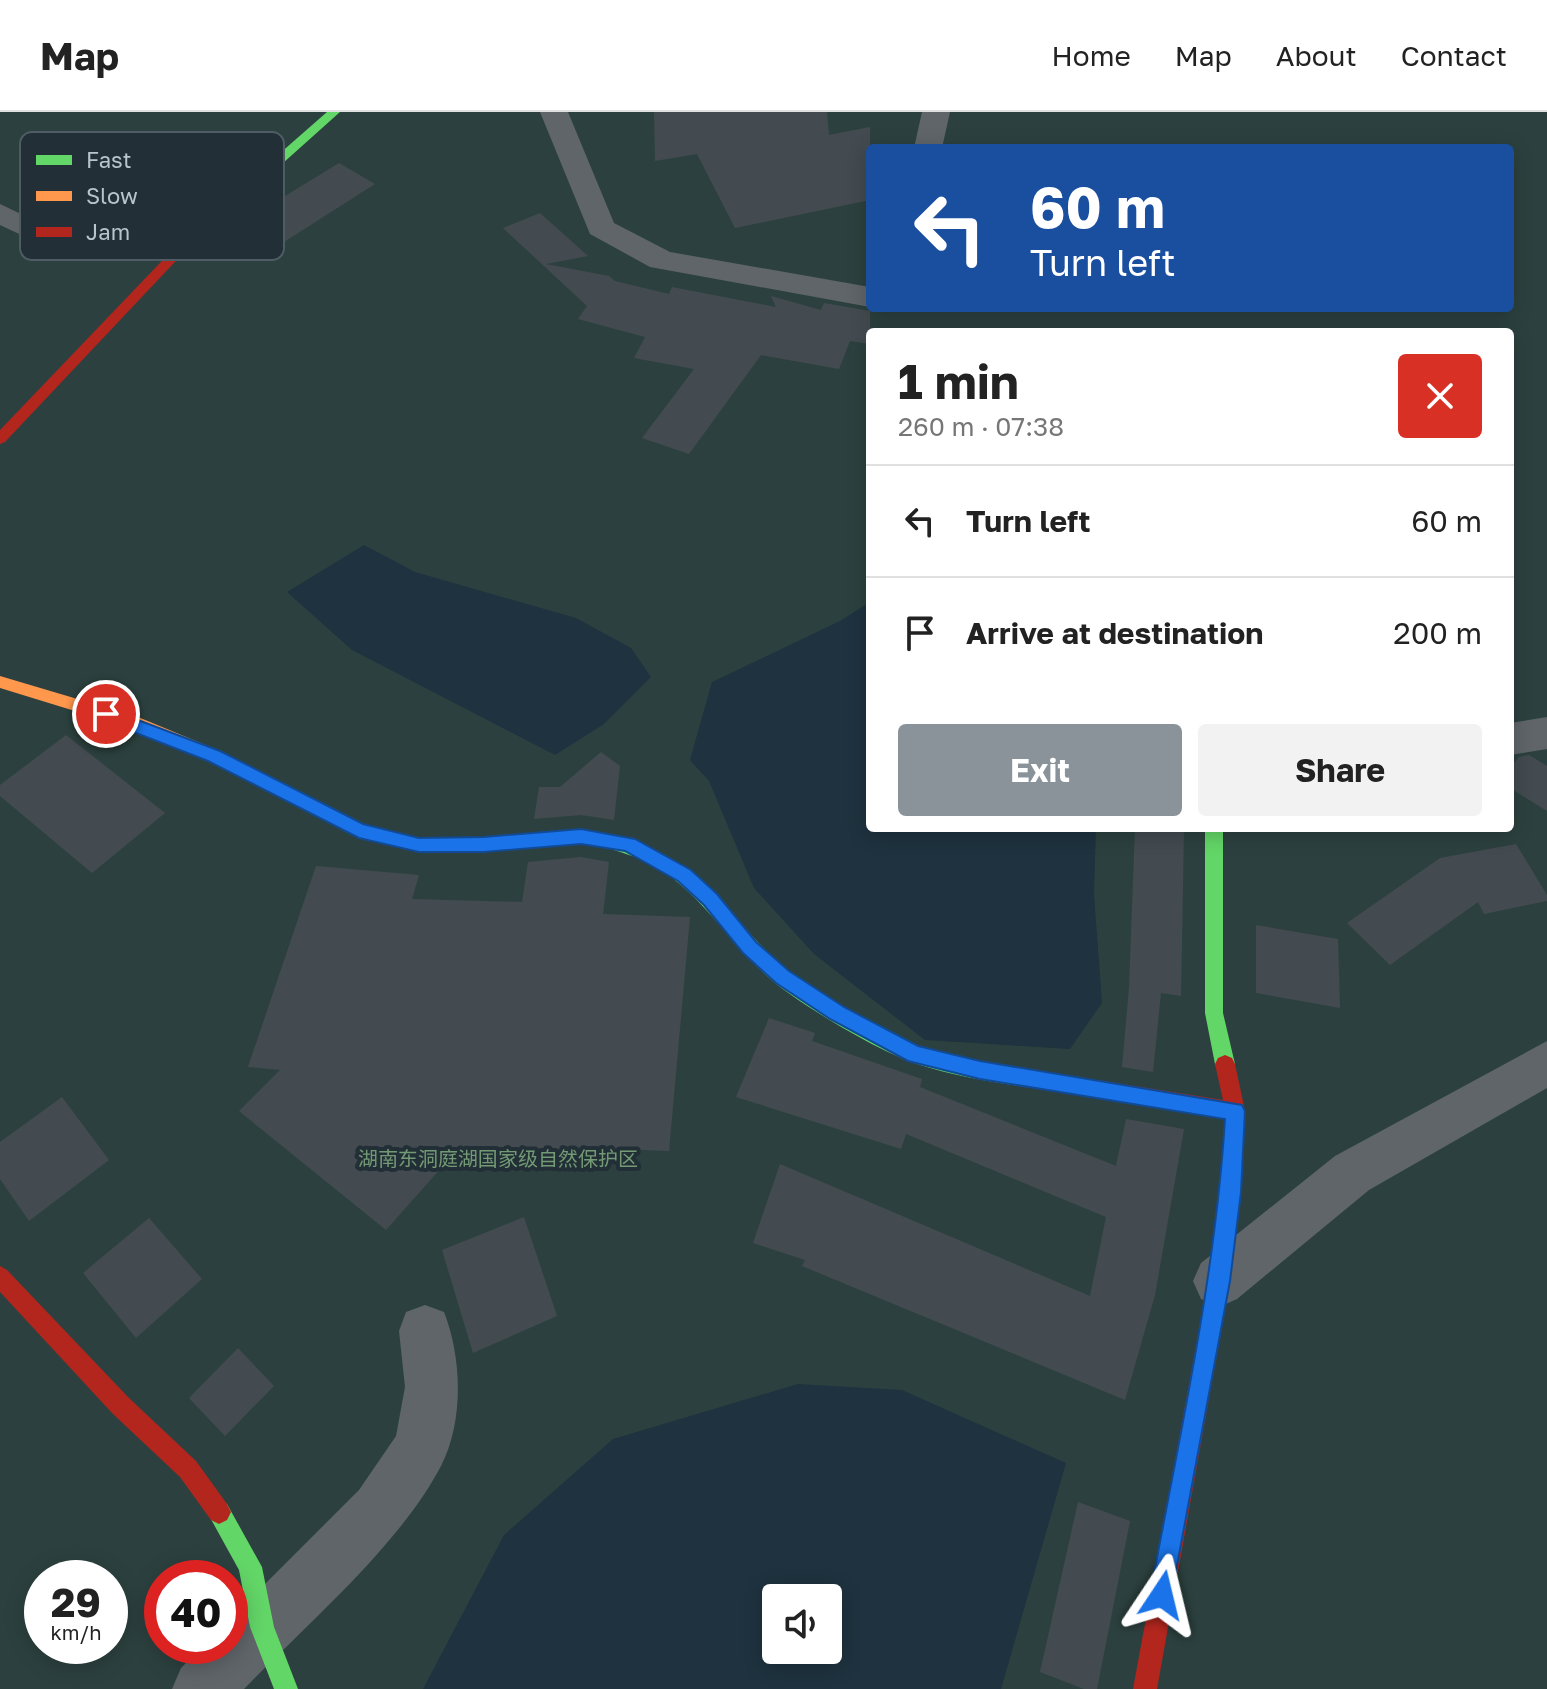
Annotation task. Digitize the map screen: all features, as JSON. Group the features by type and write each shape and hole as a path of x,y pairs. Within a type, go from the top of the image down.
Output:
{"street":[{"path":"284,156 334,112"},
{"path":"554,112 601,228 661,260 866,296"},
{"path":"929,144 936,112"},
{"path":"0,213 20,223"},
{"path":"0,439 172,260"},
{"path":"0,682 132,722 214,756 359,831 419,845 525,843 581,836 628,844 684,875 710,900 749,948 782,977 837,1013 914,1054 980,1070 1235,1111"},
{"path":"1514,738 1547,733"},
{"path":"1145,1689 1219,1281 1231,1192 1235,1111 1214,1013 1214,832"},
{"path":"1219,1281 1352,1173 1547,1063"},
{"path":"0,1277 121,1406 188,1469 221,1515 250,1567 262,1627 286,1689"},
{"path":"202,1689 379,1510 421,1447 432,1387 425,1331"}],"green space":[{"name":"湖南东洞庭湖国家级自然保护区","path":"0,112 1547,112 1547,1689 0,1689"}],"water":[{"path":"364,545 415,572 576,618 631,648 651,677 604,724 555,755 352,650 287,592"},
{"path":"866,605 866,832 1096,832 1094,894 1102,1003 1070,1049 925,1040 814,954 754,888 709,781 690,760 712,682 840,621"},
{"path":"798,1384 902,1390 1066,1463 1001,1689 423,1689 504,1535 613,1439"}],"building":[{"path":"654,112 827,112 829,135 870,127 870,144 866,144 866,201 735,228 697,154 655,161"},
{"path":"339,163 375,184 284,242 284,197"},
{"path":"540,213 588,256 546,264 609,276 615,281 669,294 672,287 776,307 771,296 821,310 824,303 866,310 870,312 870,328 866,328 866,343 850,341 839,369 761,355 689,454 642,438 694,369 634,358 645,337 578,319 587,306 503,228"},
{"path":"66,735 165,813 92,873 0,796 0,785"},
{"path":"601,752 620,766 614,820 581,815 534,819 539,787 560,787"},
{"path":"1529,755 1547,766 1547,811 1514,790 1514,763 1519,757"},
{"path":"1135,832 1184,832 1181,996 1161,993 1153,1072 1122,1067 1129,988"},
{"path":"1516,844 1547,895 1547,901 1484,914 1478,902 1390,965 1347,923 1440,858"},
{"path":"581,857 609,862 603,914 690,917 669,1151 576,1147 574,1163 449,1159 386,1230 239,1111 280,1070 248,1067 316,866 419,875 412,899 522,902 528,862"},
{"path":"1256,925 1338,939 1340,1008 1256,993"},
{"path":"769,1018 815,1033 812,1041 922,1079 920,1087 1116,1166 1126,1119 1184,1129 1155,1295 1125,1400 802,1266 805,1260 753,1243 780,1164 1090,1296 1106,1217 906,1134 901,1149 736,1097"},
{"path":"62,1097 109,1160 29,1221 0,1179 0,1142"},
{"path":"524,1217 557,1316 473,1353 442,1250"},
{"path":"149,1218 202,1279 136,1338 83,1273"},
{"path":"238,1348 274,1386 225,1436 189,1398"},
{"path":"1078,1502 1130,1521 1097,1689 1084,1689 1040,1672"}],"traffic: fast":[{"path":"284,156 334,112"},
{"path":"1214,832 1214,1013 1225,1064"},
{"path":"608,841 637,849 662,861 703,896 781,976 829,1008 903,1049 957,1065 1078,1086"},
{"path":"219,1512 250,1567 262,1627 286,1689"}],"traffic: slow":[{"path":"0,682 132,722 214,756 359,831 419,845 484,845 581,836 608,841"}],"traffic: jam":[{"path":"0,439 170,260"},
{"path":"1145,1689 1219,1281 1231,1192 1235,1111 1225,1064"},
{"path":"1078,1086 1235,1111"},
{"path":"0,1277 121,1406 188,1469 219,1512"}],"route":[{"path":"106,714 214,756 359,831 419,845 538,842 581,836 628,844 684,875 710,900 749,948 782,977 837,1013 914,1054 980,1070 1235,1111 1231,1192 1219,1281 1162,1595"}]}
